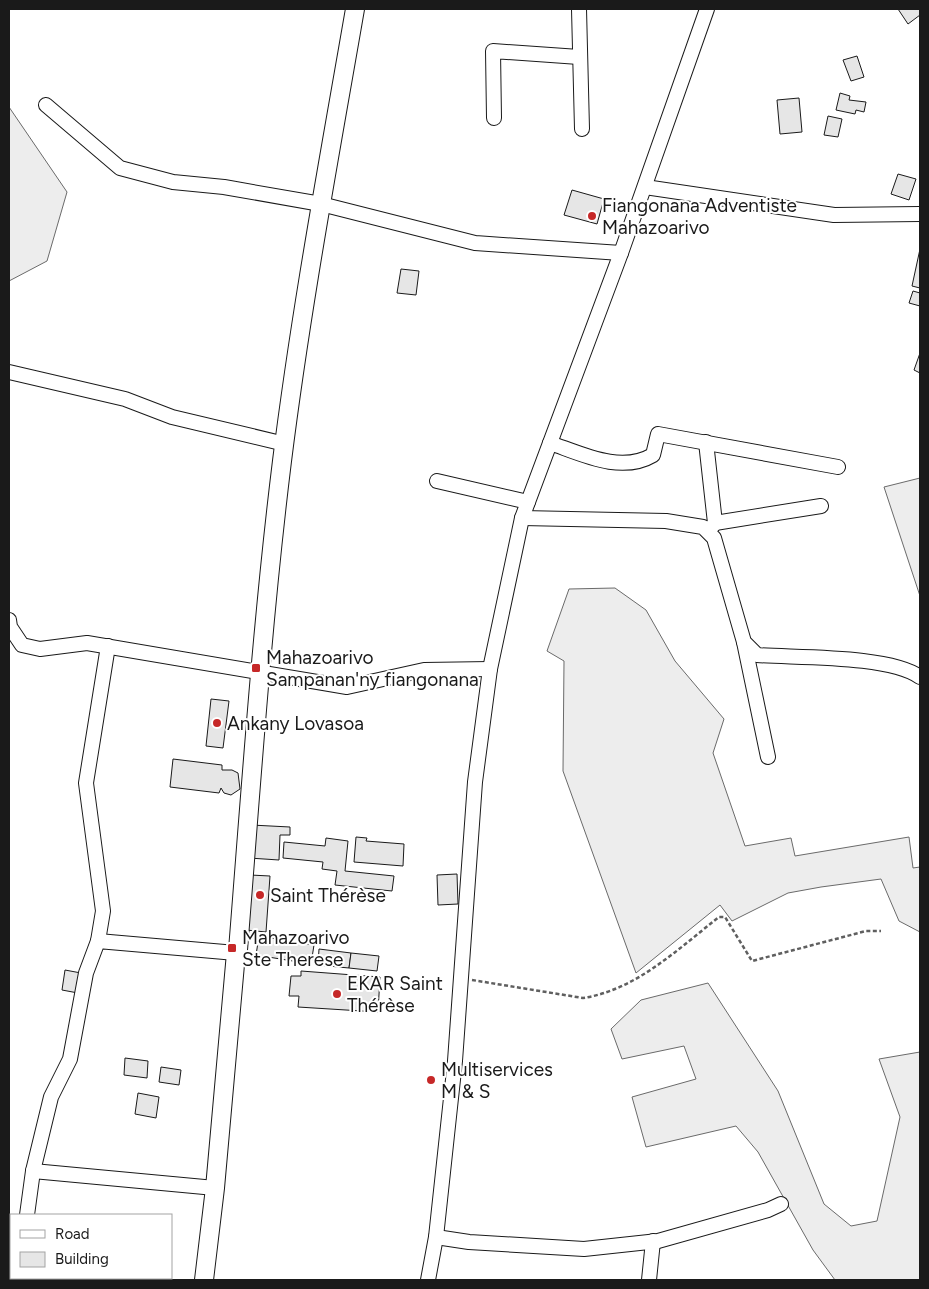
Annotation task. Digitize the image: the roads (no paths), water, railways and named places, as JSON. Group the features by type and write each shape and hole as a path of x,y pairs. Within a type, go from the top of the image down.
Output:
{"main road":[{"path":"204,1280 215,1188 236,953 238,950 261,673 285,444 321,204 355,9"}],"street":[{"path":"579,9 582,129"},
{"path":"428,1280 436,1237 461,978 475,782 490,669 522,518 621,253 707,9"},
{"path":"494,118 493,51 579,57"},
{"path":"46,105 120,168 173,182 224,187 321,204 475,242 621,253"},
{"path":"644,187 834,215 920,214"},
{"path":"9,372 125,399 172,418 285,444"},
{"path":"550,443 610,463 641,462 653,456 658,434 838,467"},
{"path":"706,442 712,528 744,642 768,757"},
{"path":"437,481 528,502"},
{"path":"522,518 666,521 712,528 821,506"},
{"path":"9,620 10,626 22,645 40,650 87,644 108,646 347,687 424,670 490,669"},
{"path":"744,642 757,655 869,661 913,672 920,677"},
{"path":"27,1214 33,1171 51,1097 70,1059 86,973 98,941 103,911 86,783 108,646"},
{"path":"98,941 236,953"},
{"path":"33,1171 215,1188"},
{"path":"436,1237 469,1242 584,1249 653,1241 768,1210 781,1204"},
{"path":"649,1280 653,1241"}],"place":[{"name":"Fiangonana Adventiste Mahazoarivo","path":"592,216"},
{"name":"Mahazoarivo Sampanan'ny fiangonana","path":"256,668"},
{"name":"Ankany Lovasoa","path":"217,723"},
{"name":"Saint Thérèse","path":"260,895"},
{"name":"Mahazoarivo Ste Therese","path":"232,948"},
{"name":"EKAR Saint Thérèse","path":"337,994"},
{"name":"Multiservices M & S","path":"431,1080"}]}
